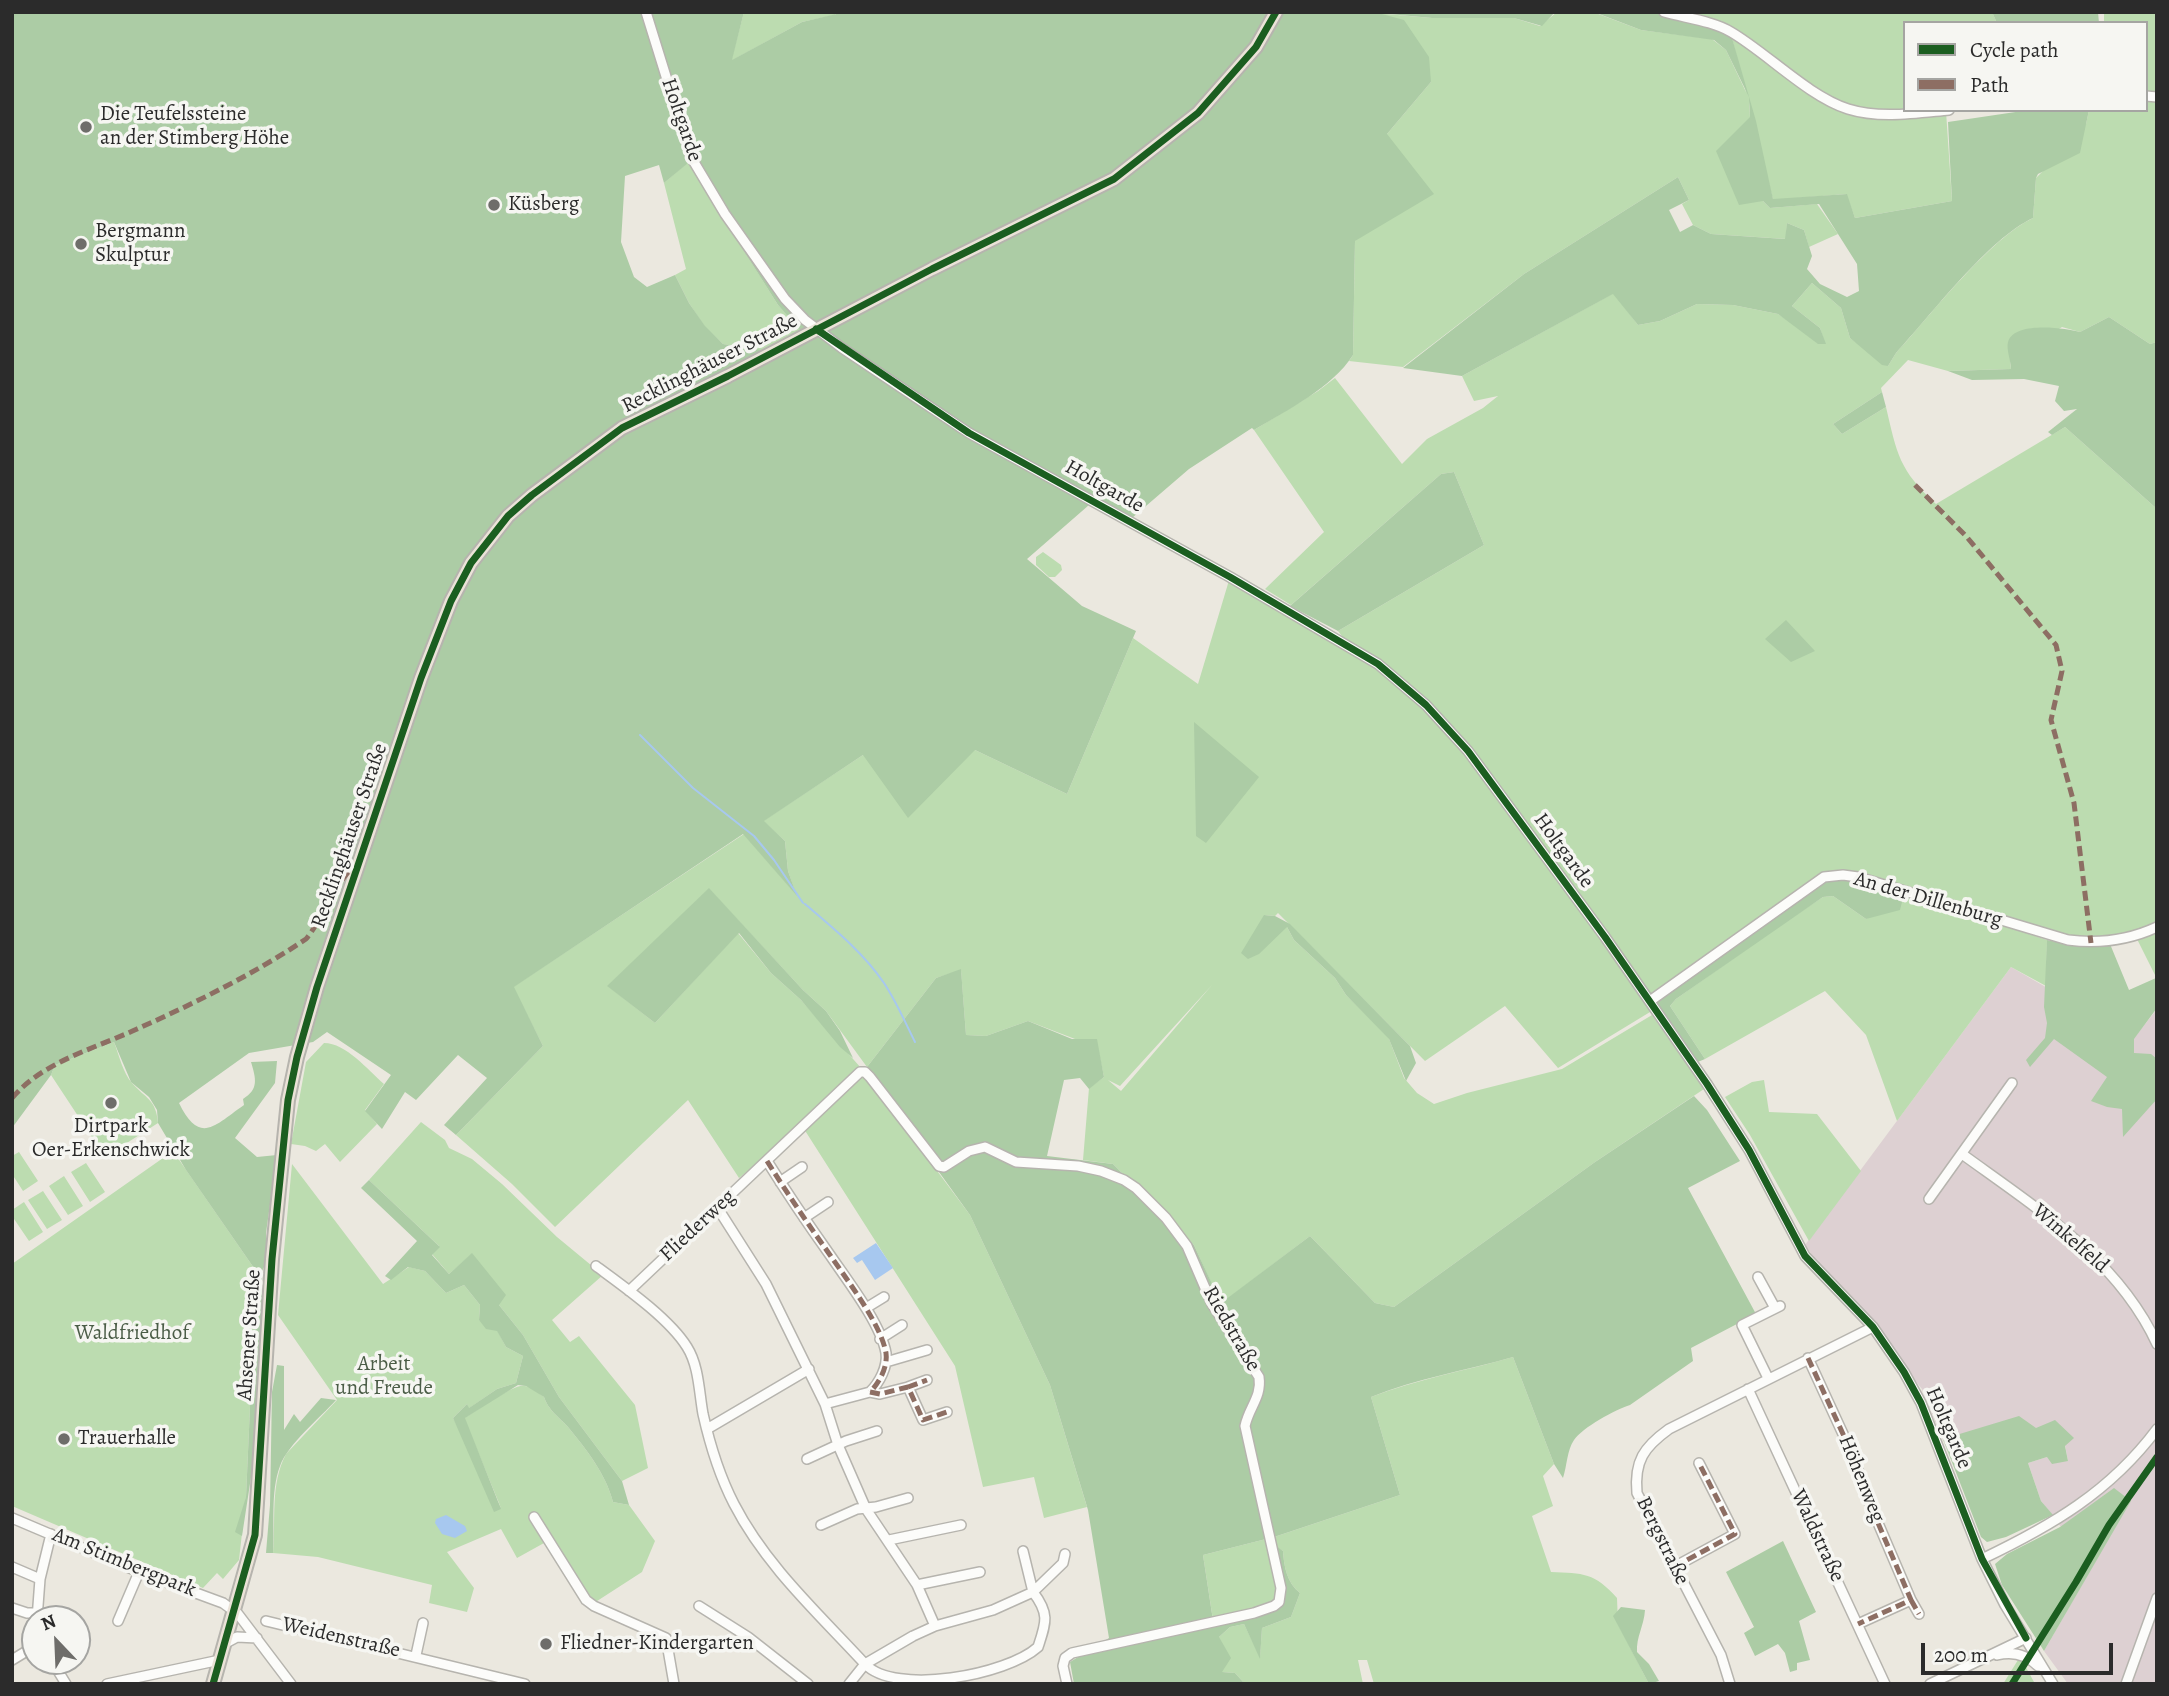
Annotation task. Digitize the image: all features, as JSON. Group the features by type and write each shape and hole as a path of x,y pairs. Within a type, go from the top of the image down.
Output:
{"main road":[{"name":"Recklinghäuser Straße","path":"317,987 421,678 451,601 484,545 508,516 542,487 622,428 1114,179 1198,113 1256,47 1276,12"},
{"name":"Ahsener Straße","path":"212,1684 256,1525 272,1259 288,1100 317,987"}],"street":[{"name":"Holtgarde","path":"646,12 677,119 702,180 785,299 816,329 969,433 1349,646 1403,683 1445,723 1650,1001 1707,1084 1749,1150 1805,1256 1873,1327 1904,1372 1921,1403 1982,1559 2051,1680"},
{"path":"1664,12 1730,31 1816,92 1847,108 1873,113 1923,112"},
{"name":"An der Dillenburg","path":"1650,1001 1824,877 1858,877 2067,940 2104,943 2133,937 2157,928"},
{"name":"Fliederweg","path":"629,1291 856,1075 865,1072 870,1077"},
{"name":"Riedstraße","path":"870,1077 939,1166 944,1167 969,1151 985,1147 1016,1162 1077,1166 1101,1171 1136,1188 1187,1246 1212,1304 1259,1377 1261,1389 1245,1426 1281,1588 1279,1602 1254,1613 1072,1653 1065,1658 1063,1666 1067,1684"},
{"path":"1929,1199 2012,1083"},
{"name":"Winkelfeld","path":"1962,1154 2056,1223 2112,1275 2157,1344"},
{"path":"767,1161 866,1308 880,1339 886,1354 886,1363 878,1384 870,1392"},
{"path":"780,1182 802,1167"},
{"path":"804,1218 828,1202"},
{"path":"717,1207 766,1284 825,1404 838,1445 866,1509 917,1585 935,1626"},
{"path":"596,1266 675,1331 687,1347 695,1366 707,1429 721,1474 734,1503 782,1577 873,1673 919,1680 948,1679 997,1669 1038,1647 1046,1624 1043,1606 1033,1592 1023,1551"},
{"path":"1758,1277 1778,1307 1742,1325 1768,1378"},
{"path":"866,1308 884,1297"},
{"path":"880,1339 902,1325"},
{"name":"Bergstraße","path":"1730,1684 1721,1655 1637,1493 1637,1467 1640,1458 1651,1442 1669,1429 1873,1327"},
{"path":"886,1363 927,1350"},
{"name":"Höhenweg","path":"1808,1358 1849,1447 1863,1488 1919,1614"},
{"path":"707,1429 809,1369"},
{"path":"825,1404 870,1392 880,1394 928,1380"},
{"path":"908,1387 923,1420 947,1412"},
{"name":"Waldstraße","path":"1748,1389 1885,1684"},
{"path":"1982,1559 2051,1524 2081,1504 2137,1456 2157,1429"},
{"path":"807,1459 877,1432"},
{"path":"1674,1567 1735,1534 1699,1463"},
{"path":"821,1525 857,1509 908,1497"},
{"path":"534,1517 586,1600 666,1638 674,1684"},
{"name":"Am Stimbergpark","path":"12,1518 139,1572 218,1601 234,1611"},
{"path":"889,1540 961,1525"},
{"path":"38,1605 40,1579 51,1534"},
{"path":"849,1684 865,1664 913,1636 935,1626 993,1610 1033,1592 1063,1563 1065,1554"},
{"path":"12,1567 40,1579"},
{"path":"118,1621 139,1572"},
{"path":"917,1585 981,1572"},
{"path":"2126,1684 2157,1598"},
{"path":"1858,1624 1911,1600"},
{"path":"699,1606 748,1637 808,1684"},
{"path":"234,1611 291,1684"},
{"name":"Weidenstraße","path":"266,1620 525,1684"},
{"name":"Weidenstraße","path":"416,1655 424,1623"},
{"path":"224,1644 237,1637 257,1638"},
{"path":"1987,1658 2007,1653 2027,1641"},
{"path":"1930,1684 2027,1641"},
{"path":"2007,1653 2024,1655 2051,1680"},
{"path":"107,1684 220,1660"}],"shaded area":[{"path":"2011,967 2134,1038 2157,1009 2157,1684 2068,1684 2044,1651 2130,1501 2114,1489 2061,1527 2041,1501 2028,1463 2047,1457 2068,1461 2065,1445 2036,1428 1943,1439 1969,1504 1922,1389 1805,1245"}],"green space":[{"path":"12,12 744,12 732,60 802,22 845,12 1555,12 1542,26 1514,18 1432,18 1378,13 1404,20 1429,57 1431,82 1387,134 1434,194 1355,241 1353,355 1321,388 1189,469 1132,518 1094,498 1027,559 1082,606 1136,631 1067,794 975,750 908,818 863,755 764,821 785,841 788,871 797,896 743,834 514,987 543,1046 456,1135 444,1125 487,1078 458,1055 416,1100 405,1092 382,1129 365,1111 391,1075 327,1032 313,1042 249,1053 179,1103 194,1124 209,1128 244,1105 243,1099 254,1087 251,1062 277,1061 275,1083 235,1138 257,1157 277,1155 266,1233 267,1261 262,1271 263,1325 257,1438 242,1536 235,1532 246,1497 256,1271 186,1170 158,1123 157,1110 149,1097 131,1082 114,1042 55,1065 51,1075 12,1128","holes":["688,163 778,305 800,330 762,350 723,344 705,326 689,303 675,275 647,287 634,277 621,242 625,176 659,165 664,183"]},
{"path":"744,12 835,12 835,15 802,22 731,61"},
{"path":"1557,12 1593,12 1641,30 1712,39 1726,50 1746,92 1730,31 1664,12 1992,12 1996,21 1903,21 1903,112 1946,112 1952,201 1855,218 1846,194 1773,200 1749,101 1763,201 1770,208 1817,204 1838,234 1809,247 1804,230 1787,223 1786,239 1711,234 1693,225 1682,204 1689,200 1678,177 1524,274 1403,367 1349,361 1353,355 1355,241 1387,134 1431,82 1374,13 1432,18 1514,18 1540,26"},
{"path":"1594,12 1664,12 1730,31 1756,121 1773,199 1847,194 1855,218 1952,201 1948,122 2016,112 2089,112 2080,153 2038,174 2033,218 2016,228 1980,259 1896,353 1888,366 1882,365 1850,338 1841,308 1812,283 1792,306 1820,328 1826,344 1818,344 1778,314 1733,305 1697,304 1660,321 1638,325 1613,294 1462,376 1403,368 1524,274 1678,177 1689,200 1669,210 1680,232 1693,225 1711,234 1785,239 1787,223 1804,230 1812,256 1807,269 1820,284 1847,297 1859,291 1857,264 1819,204 1770,208 1763,201 1739,205 1716,151 1750,117 1749,97 1726,50 1714,40 1641,30"},
{"path":"1992,12 2098,12 2099,21 1996,21"},
{"path":"2104,12 2157,12 2157,93 2148,92 2148,21 2104,21"},
{"path":"2148,99 2157,100 2157,342 2150,344 2109,317 2080,332 2062,327 2010,360 2011,369 1948,371 1908,360 1881,388 1882,392 1833,424 1842,434 1886,407 1901,460 1914,481 1936,504 2065,427 2157,509 2157,979 2136,937 2091,943 1833,876 1652,996 1532,837 1655,1009 1558,1068 1505,1006 1425,1061 1278,913 1275,916 1264,915 1287,927 1294,940 1335,978 1346,995 1388,1036 1404,1078 1417,1093 1434,1104 1562,1069 1652,1015 1704,1089 1595,1162 1394,1307 1375,1303 1310,1236 1221,1304 1194,1245 1113,1164 1083,1160 1089,1088 1104,1077 1096,1039 1075,1039 1028,1021 986,1036 966,1035 961,970 936,978 867,1067 826,1011 709,889 608,986 655,1023 738,933 771,973 801,1000 861,1068 783,1142 739,1178 688,1100 555,1227 512,1184 456,1135 543,1046 513,987 744,834 796,894 788,871 785,841 763,821 863,755 975,750 1067,794 1133,638 1198,684 1230,577 1348,644 1338,631 1484,545 1454,472 1441,474 1291,605 1265,589 1324,532 1254,430 1335,378 1402,464 1427,439 1483,408 1498,396 1474,401 1462,376 1614,293 1638,325 1660,321 1697,304 1733,305 1778,314 1825,344 1820,328 1792,306 1812,283 1841,308 1850,338 1888,366 1896,353 1980,260 2016,228 2033,218 2036,178 2086,124 2089,112 2148,112","holes":["1212,985 1121,1091 1108,1080 1120,1086"]},
{"path":"688,162 778,305 801,330 762,351 723,344 705,327 675,275 686,269 664,183"},
{"path":"2109,317 2150,344 2157,342 2157,509 2065,427 2052,435 2048,432 2077,409 2064,411 2055,401 2059,386 2024,379 1972,380 1948,371 2011,369 2008,342 2012,335 2041,328 2080,332"},
{"path":"1882,392 1886,407 1842,434 1833,424"},
{"path":"1454,472 1484,545 1338,631 1290,606 1441,474"},
{"path":"1043,552 1061,565 1062,570 1055,577 1049,577 1036,565 1036,557"},
{"path":"1786,620 1815,651 1791,662 1765,639"},
{"path":"1194,722 1259,777 1206,843 1196,836"},
{"path":"1843,875 1906,893 1900,910 1866,919 1833,896 1823,897 1676,999 1670,1006 1705,1059 1693,1064 1650,1001 1824,877"},
{"path":"709,888 803,990 826,1011 840,1031 853,1058 840,1047 801,1000 771,973 739,933 655,1023 607,986"},
{"path":"1906,893 2047,940 2046,986 2011,967 1897,1121 1866,1035 1825,991 1705,1059 1670,1006 1676,999 1823,897 1833,896 1866,919"},
{"path":"1264,915 1275,916 1290,924 1410,1046 1416,1063 1406,1081 1389,1039 1346,995 1335,978 1294,940 1287,927 1259,954 1248,959 1241,953"},
{"path":"2047,940 2079,946 2110,944 2129,990 2156,978 2157,980 2157,1008 2134,1039 2134,1053 2151,1054 2157,1059 2157,1099 2123,1137 2122,1109 2091,1101 2107,1077 2054,1039 2030,1067 2026,1060 2045,1038"},
{"path":"961,969 966,1035 986,1036 1028,1021 1072,1039 1097,1039 1104,1077 1089,1089 1080,1078 1064,1080 1047,1156 1113,1164 1194,1245 1221,1303 1310,1236 1375,1303 1394,1307 1595,1162 1694,1096 1707,1110 1740,1161 1688,1188 1756,1314 1691,1348 1693,1361 1630,1405 1608,1415 1578,1435 1568,1453 1563,1478 1554,1464 1513,1357 1423,1380 1371,1397 1400,1495 1274,1537 1203,1555 1214,1627 1252,1618 1279,1605 1286,1590 1271,1542 1283,1551 1287,1574 1300,1593 1291,1617 1262,1628 1260,1659 1244,1624 1230,1627 1219,1637 1231,1658 1222,1672 1235,1673 1245,1684 1074,1684 1070,1662 1109,1638 1088,1510 1050,1385 970,1215 939,1172 941,1168 867,1067 936,978"},
{"name":"Dirtpark Oer-Erkenschwick","path":"114,1042 126,1074 153,1104 158,1123 105,1157 51,1075 55,1065"},
{"path":"324,1043 348,1052 384,1084 365,1110 377,1124 340,1162 325,1144 316,1151 291,1144 306,1062"},
{"path":"861,1075 867,1077 970,1215 1050,1385 1087,1507 1044,1518 1034,1477 983,1487 955,1366 804,1129"},
{"path":"1764,1080 1769,1112 1817,1114 1861,1171 1809,1241 1750,1135 1725,1097 1752,1082"},
{"path":"421,1122 445,1140 449,1148 472,1159 502,1184 557,1237 603,1275 552,1320 570,1342 579,1336 635,1405 648,1468 622,1481 559,1397 523,1335 499,1305 472,1254 449,1274 432,1254 439,1246 369,1180"},
{"name":"Waldfriedhof","path":"173,1151 256,1271 246,1497 239,1560 223,1579 217,1573 203,1588 12,1506 12,1264"},
{"path":"19,1152 38,1181 23,1191 12,1174 12,1156"},
{"path":"86,1163 105,1192 90,1202 71,1172"},
{"name":"Arbeit und Freude","path":"292,1164 383,1284 409,1267 425,1271 446,1293 464,1285 480,1305 479,1320 497,1330 506,1347 523,1356 516,1383 497,1389 468,1409 467,1404 453,1418 501,1508 464,1418 504,1393 525,1386 544,1397 551,1410 595,1462 613,1502 629,1505 655,1541 642,1572 594,1603 589,1600 582,1604 544,1543 517,1558 501,1529 447,1552 474,1588 467,1612 429,1603 432,1585 318,1557 273,1553 276,1490 286,1454 337,1400 278,1315"},
{"path":"64,1176 83,1206 68,1215 49,1186"},
{"path":"369,1180 440,1247 432,1255 449,1274 472,1253 506,1295 499,1305 523,1335 559,1397 622,1481 629,1505 613,1502 595,1462 551,1410 544,1397 526,1386 518,1385 465,1418 501,1509 494,1512 453,1418 467,1404 469,1408 497,1389 516,1383 523,1356 506,1347 497,1331 486,1329 479,1320 480,1305 464,1285 446,1293 425,1271 408,1267 391,1280 385,1276 417,1241 361,1188"},
{"path":"43,1191 62,1220 47,1229 28,1200"},
{"path":"24,1202 43,1232 29,1241 12,1216 12,1210"},
{"path":"1513,1357 1554,1464 1543,1476 1553,1506 1532,1516 1551,1572 1588,1576 1617,1598 1618,1624 1649,1684 1374,1684 1367,1660 1358,1660 1363,1684 1245,1684 1235,1673 1221,1672 1219,1637 1230,1627 1244,1624 1260,1657 1262,1628 1291,1617 1300,1593 1287,1574 1283,1551 1272,1544 1286,1590 1280,1603 1213,1620 1203,1555 1274,1537 1400,1495 1371,1397 1423,1380"},
{"path":"277,1365 284,1366 284,1430 294,1414 300,1422 321,1398 336,1400 297,1440 280,1466 274,1498 273,1553 266,1553 270,1505 272,1392"},
{"path":"2019,1416 2036,1428 2055,1420 2074,1438 2065,1446 2068,1461 2052,1464 2047,1457 2028,1463 2041,1501 2053,1515 2006,1537 1987,1542 1981,1537 1943,1439"},
{"path":"2114,1488 2131,1501 2044,1651 2002,1585 1995,1564 2007,1554 2060,1527"},
{"path":"1783,1541 1816,1612 1799,1621 1810,1660 1797,1663 1797,1670 1790,1672 1785,1653 1778,1644 1755,1656 1744,1633 1754,1627 1726,1572"},
{"path":"1621,1607 1645,1610 1637,1652 1649,1664 1659,1681 1649,1684 1613,1616"},
{"path":"2018,1660 2022,1660 2033,1684 2003,1684"}],"water":[{"path":"876,1243 893,1268 875,1280 862,1260 857,1263 853,1258"},
{"path":"446,1515 465,1526 467,1531 455,1538 442,1534 435,1523 436,1519"}],"waterway":[{"path":"640,735 693,788 754,836 803,903"},
{"path":"805,904 847,941 876,972 915,1042"}],"marked path":[{"path":"1915,485 1966,536 2056,645 2062,671 2051,720 2074,803 2091,943"},
{"path":"12,1098 25,1085 54,1065 202,998 306,939 349,871"},
{"path":"767,1161 878,1329 886,1353 886,1364 877,1384 870,1392"},
{"path":"1808,1358 1849,1447 1863,1488 1911,1600 1858,1624"},
{"path":"908,1387 927,1380"},
{"path":"870,1392 880,1394 908,1387 923,1420 947,1412"},
{"path":"1674,1567 1735,1534 1699,1463"},
{"path":"1911,1600 1919,1614"}],"cycle path":[{"path":"213,1684 255,1535 272,1259 288,1100 297,1057 317,987 421,678 451,601 471,563 508,516 622,428 1114,179 1198,113 1256,47 1276,12"},
{"path":"816,329 969,433 1230,577 1378,664 1426,705 1468,751 1605,937 1707,1084 1749,1150 1805,1256 1873,1327 1904,1372 1921,1403 1982,1559 2026,1638"},
{"path":"2012,1684 2109,1525 2157,1457"}],"place":[{"name":"Die Teufelssteine an der Stimberg Höhe","path":"86,127"},
{"name":"Küsberg","path":"494,205"},
{"name":"Bergmann Skulptur","path":"81,244"},
{"name":"Dirtpark Oer-Erkenschwick","path":"111,1103"},
{"name":"Trauerhalle","path":"64,1439"},
{"name":"Fliedner-Kindergarten","path":"546,1644"}]}
